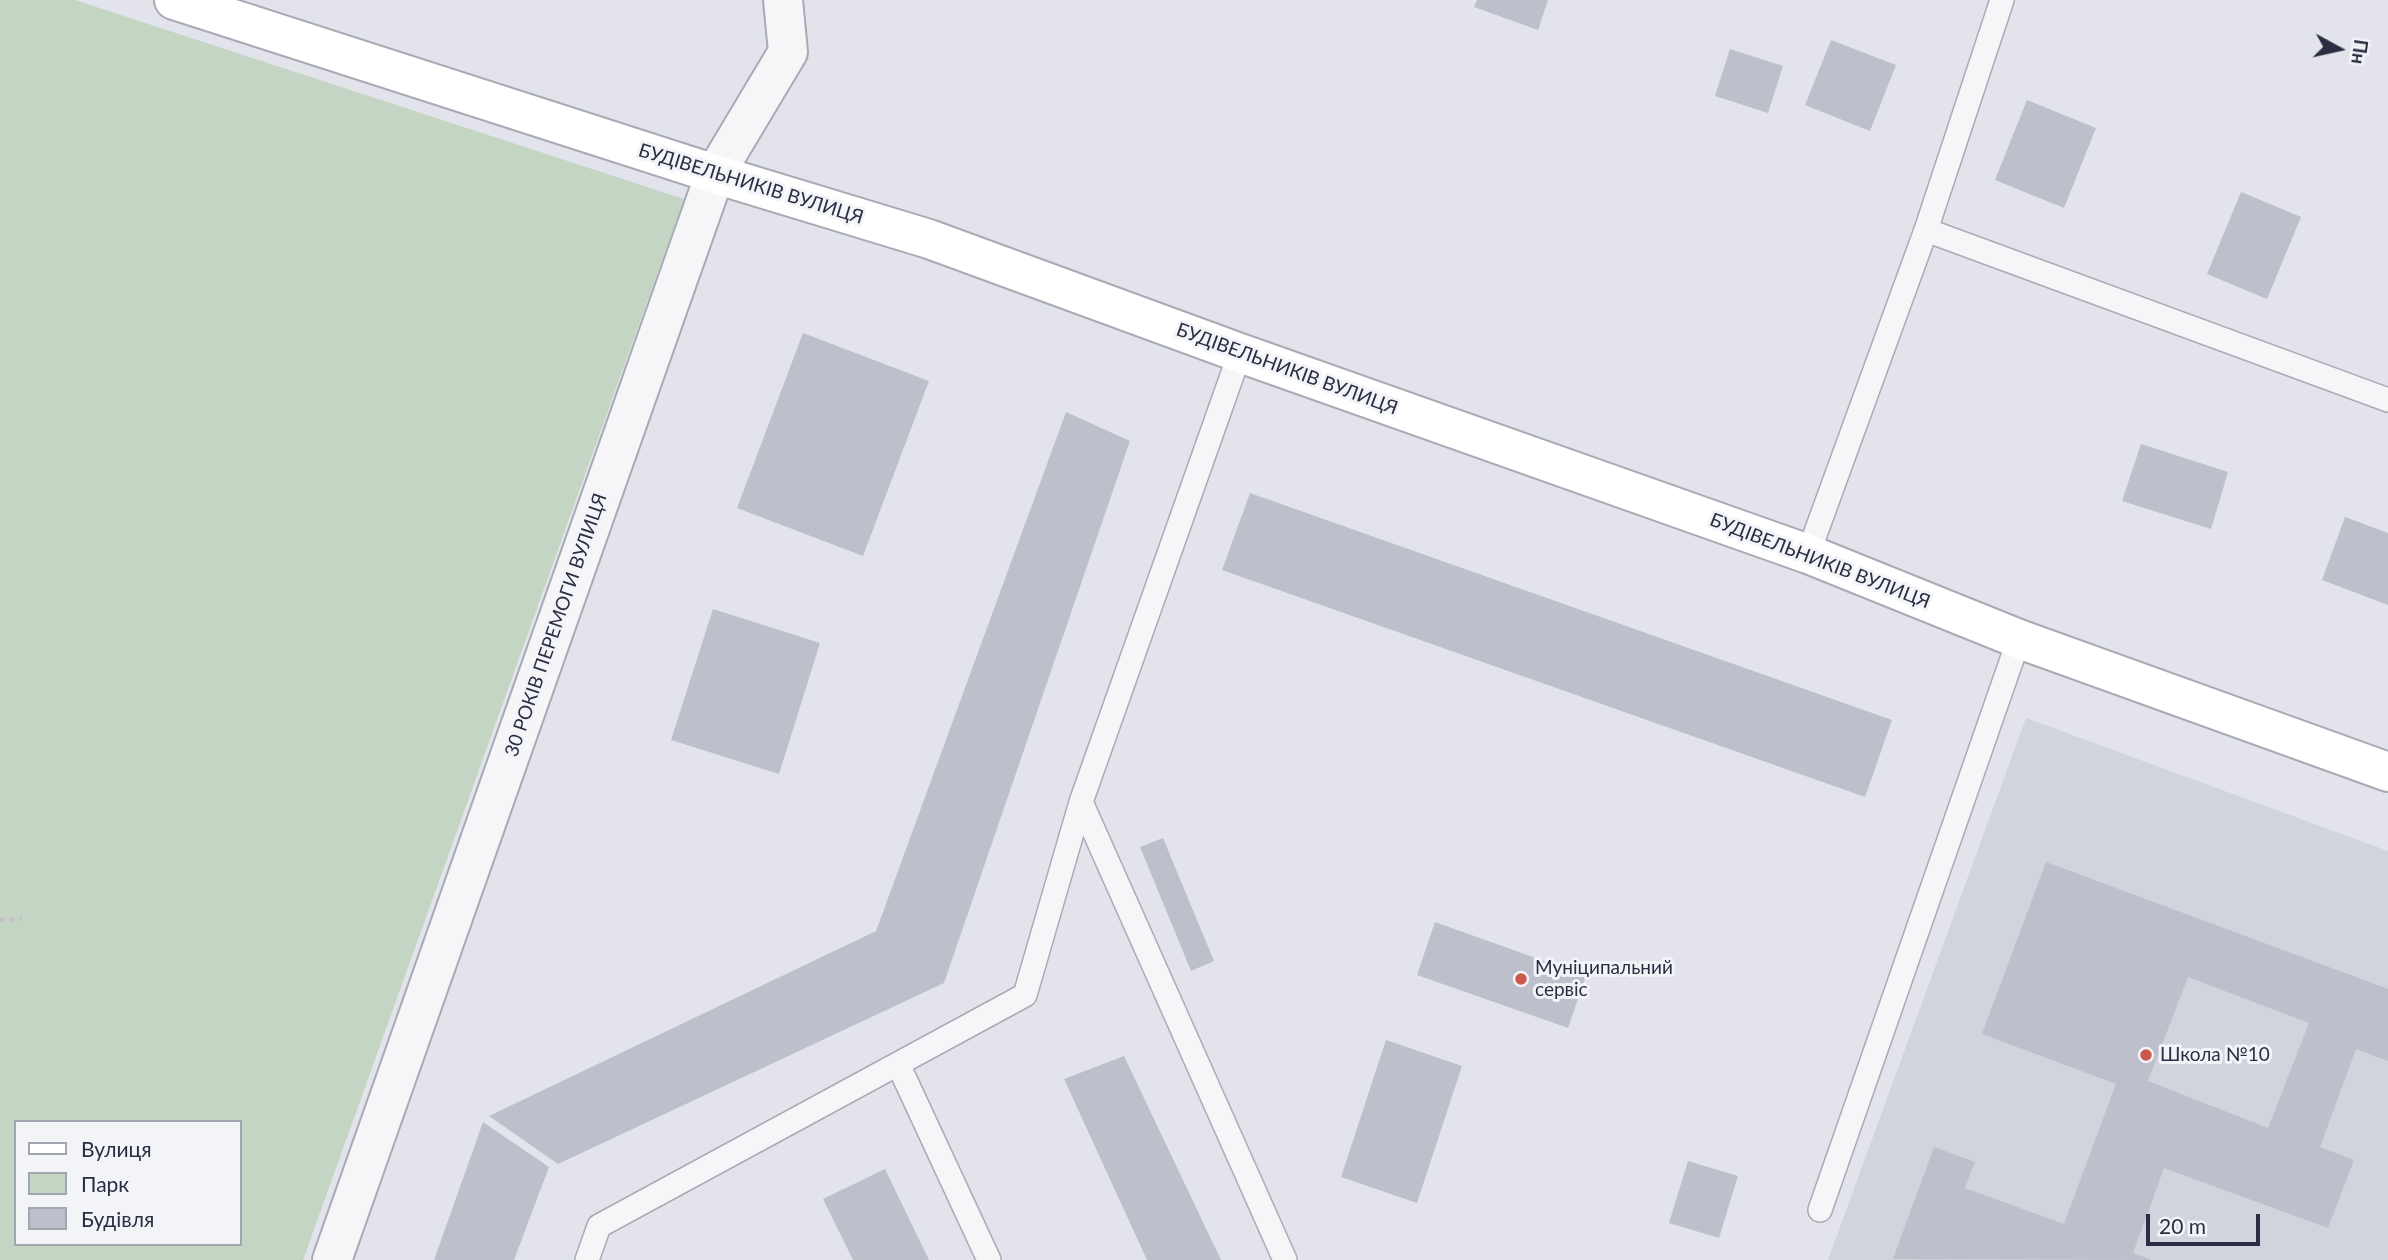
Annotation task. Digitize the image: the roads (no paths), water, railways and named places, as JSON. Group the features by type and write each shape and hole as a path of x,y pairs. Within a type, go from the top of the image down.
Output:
{"street":[{"name":"БУДІВЕЛЬНИКІВ ВУЛИЦЯ","path":"174,0 715,174 929,239 1240,353 1808,554 2019,639 2388,772"},
{"name":"30 РОКІВ ПЕРЕМОГИ ВУЛИЦЯ","path":"332,1260 715,174 788,52 783,0"}],"lane":[{"path":"1808,554 1926,230 2002,0"},
{"path":"1926,230 2388,400"},
{"path":"587,1260 599,1226 1025,995 1081,802 1240,353"},
{"path":"1820,1210 2019,639"},
{"path":"1081,802 1285,1260"},
{"path":"898,1064 989,1260"}],"place":[{"name":"Муніципальний сервіс","path":"1521,979"},
{"name":"Школа №10","path":"2146,1055"}]}
